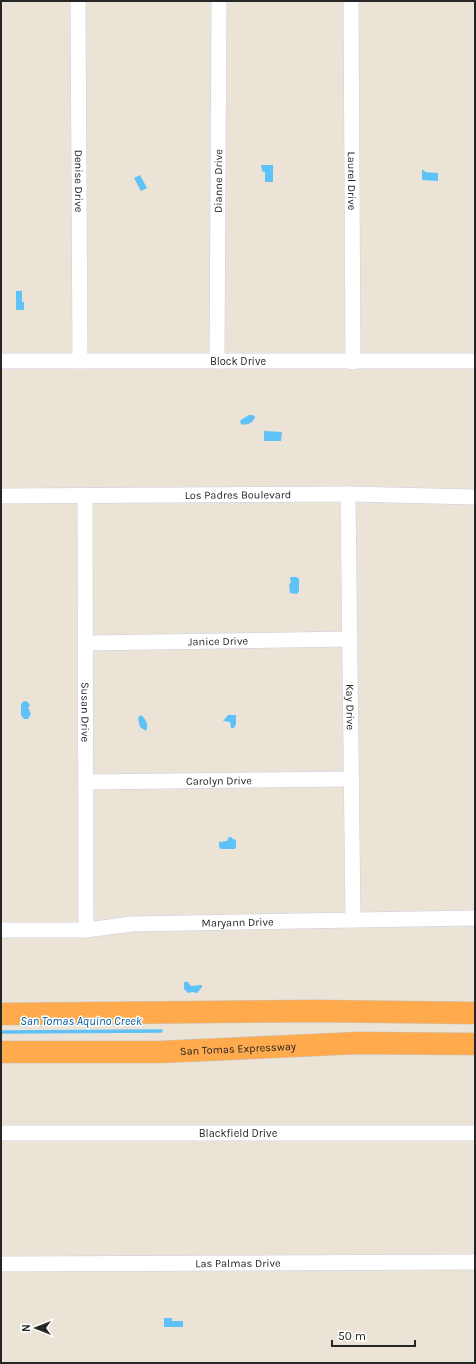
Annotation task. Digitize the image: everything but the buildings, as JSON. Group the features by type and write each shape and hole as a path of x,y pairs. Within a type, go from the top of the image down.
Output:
{"highway":[{"path":"1,1014 317,1011 475,1013"},
{"name":"San Tomas Expressway","path":"1,1052 160,1052 358,1043 475,1044"}],"street":[{"name":"Denise Drive","path":"78,1 80,361"},
{"name":"Dianne Drive","path":"217,361 219,1"},
{"name":"Laurel Drive","path":"351,1 353,362"},
{"name":"Block Drive","path":"1,361 475,361"},
{"name":"Los Padres Boulevard","path":"1,496 348,494 475,497"},
{"name":"Kay Drive","path":"348,494 353,920"},
{"name":"Susan Drive","path":"85,495 86,930"},
{"name":"Janice Drive","path":"86,643 350,639"},
{"name":"Carolyn Drive","path":"86,782 352,779"},
{"name":"Maryann Drive","path":"1,930 86,930 132,924 475,918"},
{"name":"Blackfield Drive","path":"1,1133 475,1133"},
{"name":"Las Palmas Drive","path":"1,1264 475,1262"}],"water":[{"path":"261,165 273,165 273,182 265,182 265,172 262,171"},
{"path":"422,170 425,172 438,173 438,181 422,180"},
{"path":"140,175 147,188 141,191 134,178"},
{"path":"16,291 22,291 24,310 16,310"},
{"path":"249,415 253,415 255,417 253,421 248,424 241,424 240,421"},
{"path":"264,431 282,432 281,441 264,441"},
{"path":"291,577 297,577 299,579 299,591 297,594 290,593 289,585 291,582"},
{"path":"24,701 28,702 30,706 28,707 31,714 28,719 24,719 21,715 21,704"},
{"path":"141,715 146,722 146,731 140,727 138,718"},
{"path":"228,715 236,715 236,724 234,728 231,728 230,722 223,721"},
{"path":"229,837 236,840 235,849 221,849 219,847 219,842 227,841"},
{"path":"184,982 188,982 191,986 202,985 202,987 197,993 188,993 184,989"},
{"path":"164,1318 172,1318 172,1321 183,1321 183,1327 164,1327"}],"waterway":[{"name":"San Tomas Aquino Creek","path":"1,1032 161,1031"}]}
